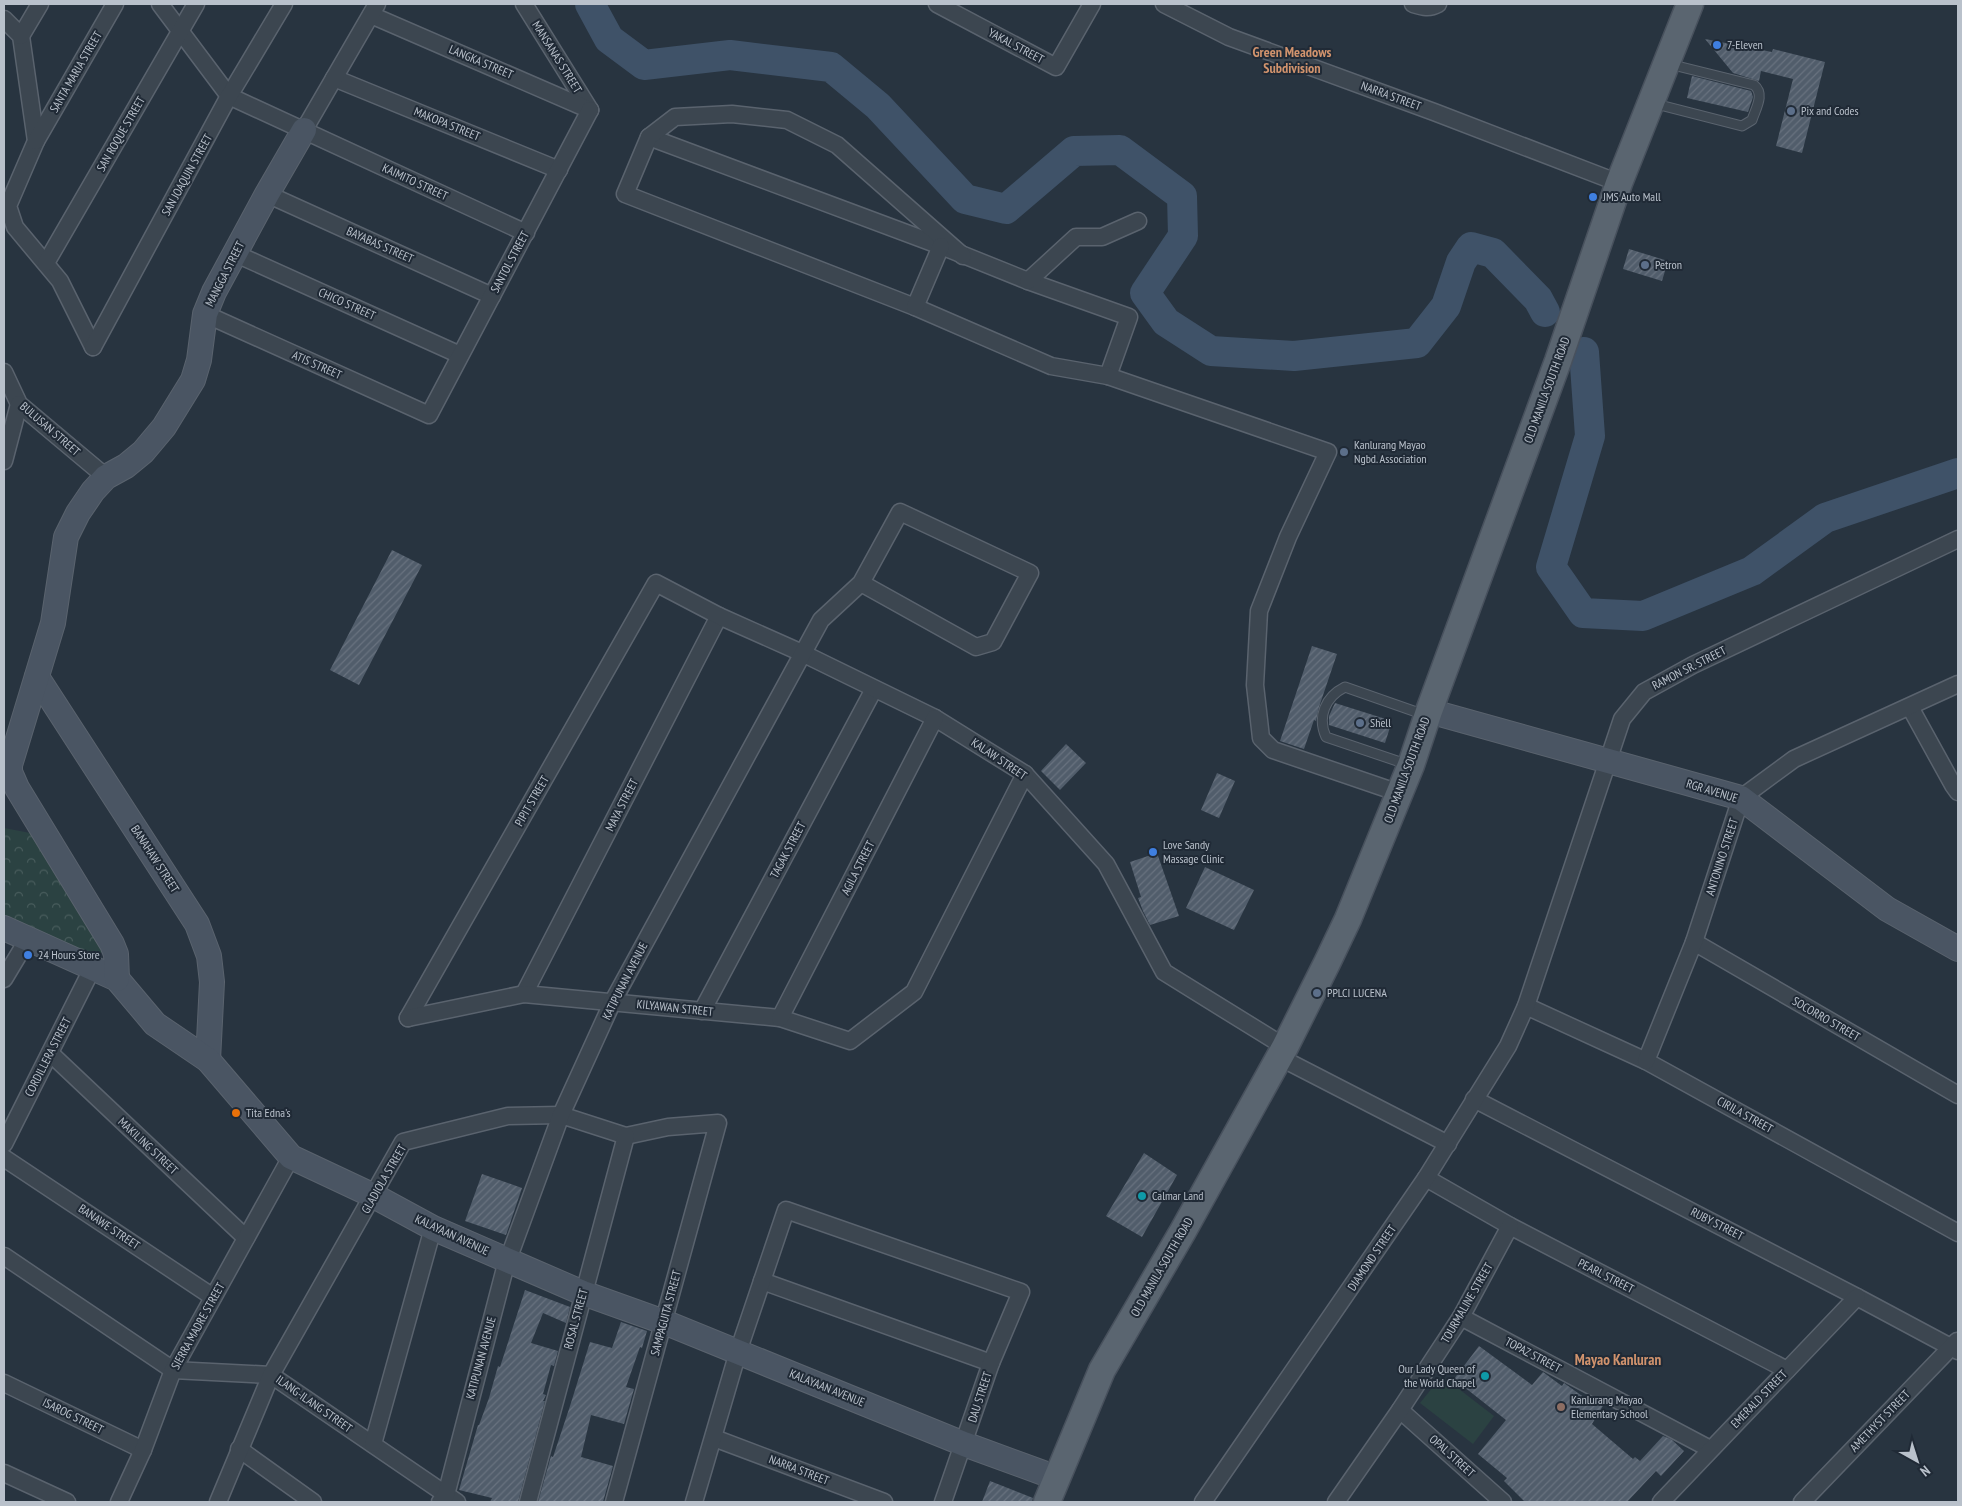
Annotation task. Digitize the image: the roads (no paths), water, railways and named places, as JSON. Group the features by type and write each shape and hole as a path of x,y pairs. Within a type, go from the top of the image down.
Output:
{"main road":[{"name":"OLD MANILA SOUTH ROAD","path":"1048,1502 1102,1370 1183,1231 1282,1052 1348,919 1411,765 1428,713 1555,370 1620,184 1690,4"}],"street":[{"path":"21,36 40,4"},
{"name":"SANTA MARIA STREET","path":"93,347 60,281 15,227 8,206 36,141 115,4"},
{"path":"160,4 229,96"},
{"name":"SAN ROQUE STREET","path":"46,263 196,4"},
{"name":"SAN JOAQUIN STREET","path":"93,347 229,96 284,4"},
{"name":"MANSANAS STREET","path":"524,4 590,110"},
{"name":"YAKAL STREET","path":"937,4 1056,67 1092,4"},
{"name":"NARRA STREET","path":"1164,4 1229,37 1434,112 1620,184"},
{"path":"1413,4 1432,7 1438,4"},
{"name":"LANGKA STREET","path":"374,9 590,110"},
{"name":"MANGGA STREET","path":"117,979 116,954 112,944 17,788 10,772 13,756 53,623 66,537 78,513 94,491 106,477 126,466 143,452 164,427 193,380 199,360 205,314 214,292 267,194 374,9"},
{"path":"4,19 21,36 36,141"},
{"name":"MAKOPA STREET","path":"334,78 559,170"},
{"name":"KAIMITO STREET","path":"229,96 526,233"},
{"name":"SANTOL STREET","path":"429,415 590,110"},
{"path":"963,256 837,145 787,120 732,114 674,117 650,137 625,194 915,307 1051,366 1108,376 1328,452 1288,537 1259,611 1255,685 1261,738 1273,750 1399,793"},
{"path":"650,137 941,246 1028,281 1129,317 1108,376"},
{"name":"BAYABAS STREET","path":"267,194 492,296"},
{"path":"1028,281 1076,237 1102,237 1138,221"},
{"path":"915,307 941,246"},
{"name":"CHICO STREET","path":"234,253 460,355"},
{"name":"ATIS STREET","path":"205,314 429,415"},
{"name":"BULUSAN STREET","path":"4,372 19,404 106,477"},
{"path":"4,461 19,404"},
{"name":"KATIPUNAN AVENUE","path":"448,1500 507,1260 561,1115 613,1001 821,620 861,583 900,512 1030,573 993,642 976,647 861,583"},
{"name":"RAMON SR. STREET","path":"1526,1006 1622,718 1644,692 1693,665 1958,539"},
{"name":"KALAW STREET","path":"656,583 719,616 802,653 935,718 1025,774 1106,864 1164,972 1282,1052 1448,1144"},
{"name":"PIPIT STREET","path":"408,1018 656,583"},
{"name":"MAYA STREET","path":"524,994 719,616"},
{"name":"BANAHAW STREET","path":"37,677 197,924 209,956 212,982 208,1060"},
{"path":"1741,798 1794,759 1958,684"},
{"name":"TAGAK STREET","path":"702,1010 874,689"},
{"path":"1910,707 1958,792"},
{"name":"RGR AVENUE","path":"1428,713 1607,760 1741,798 1887,909 1958,949"},
{"name":"AGILA STREET","path":"780,1018 935,718"},
{"name":"KILYAWAN STREET","path":"408,1018 524,994 780,1018 850,1041 914,992 1025,774"},
{"name":"ANTONINO STREET","path":"1646,1061 1694,942 1741,798"},
{"name":"KALAYAAN AVENUE","path":"4,928 117,979 155,1024 208,1060 291,1157 374,1196 433,1228 583,1293 664,1322 964,1444 1057,1478"},
{"path":"4,979 28,939"},
{"name":"SOCORRO STREET","path":"1694,942 1958,1095"},
{"name":"CORDILLERA STREET","path":"4,1144 92,969"},
{"name":"CIRILA STREET","path":"1526,1006 1646,1061 1958,1233"},
{"name":"DIAMOND STREET","path":"1203,1502 1426,1178 1508,1046 1526,1006"},
{"name":"MAKILING STREET","path":"50,1053 246,1238"},
{"name":"RUBY STREET","path":"1474,1099 1857,1297 1956,1346"},
{"name":"GLADIOLA STREET","path":"218,1502 272,1374 403,1142 508,1116 561,1115 626,1136 668,1127 718,1123"},
{"name":"SAMPAGUITA STREET","path":"614,1502 718,1123"},
{"name":"ROSAL STREET","path":"528,1502 626,1136"},
{"name":"SIERRA MADRE STREET","path":"119,1502 143,1450 173,1370 291,1157"},
{"name":"BANAWE STREET","path":"4,1158 213,1297"},
{"name":"PEARL STREET","path":"1426,1178 1510,1226 1787,1370"},
{"name":"DAU STREET","path":"762,1281 786,1210 1021,1292 991,1362 943,1502"},
{"name":"TOURMALINE STREET","path":"1336,1502 1400,1410 1461,1317 1510,1226"},
{"path":"373,1444 433,1228"},
{"path":"4,1256 173,1370"},
{"path":"696,1502 738,1352 762,1281 991,1362"},
{"name":"EMERALD STREET","path":"1661,1502 1857,1297"},
{"name":"TOPAZ STREET","path":"1461,1317 1710,1449"},
{"name":"AMETHYST STREET","path":"1802,1502 1956,1346"},
{"name":"ILANG-ILANG STREET","path":"173,1370 272,1374 373,1444 448,1500"},
{"name":"ISAROG STREET","path":"4,1383 143,1450"},
{"name":"OPAL STREET","path":"1400,1410 1504,1502"},
{"name":"NARRA STREET","path":"714,1438 884,1502"},
{"path":"239,1449 314,1502"},
{"path":"4,1473 68,1502"}],"lane":[{"path":"1650,103 1742,126 1752,120 1761,94 1760,89 1754,85 1667,63"},
{"path":"1411,765 1326,737 1322,724 1324,710 1332,696 1345,687 1428,713"}],"waterway":[{"path":"590,4 609,39 644,65 730,55 831,67 878,106 965,199 1006,209 1074,151 1120,150 1182,196 1183,236 1145,293 1166,322 1211,351 1294,356 1417,343 1446,306 1461,262 1471,247 1493,253 1538,299 1545,312"},
{"path":"1584,352 1590,436 1551,567 1583,613 1643,616 1752,571 1825,518 1958,473"}],"place":[{"name":"7-Eleven","path":"1717,45"},
{"name":"Pix and Codes","path":"1791,111"},
{"name":"JMS Auto Mall","path":"1593,197"},
{"name":"Petron","path":"1645,265"},
{"name":"Kanlurang Mayao Ngbd. Association","path":"1344,452"},
{"name":"Shell","path":"1360,723"},
{"name":"Love Sandy Massage Clinic","path":"1153,852"},
{"name":"24 Hours Store","path":"28,955"},
{"name":"PPLCI LUCENA","path":"1317,993"},
{"name":"Tita Edna's","path":"236,1113"},
{"name":"Calmar Land","path":"1142,1196"},
{"name":"Our Lady Queen of the World Chapel","path":"1485,1376"},
{"name":"Kanlurang Mayao Elementary School","path":"1561,1407"}],"district":[{"name":"Green Meadows Subdivision","path":"1292,60"},
{"name":"Mayao Kanluran","path":"1618,1360"}]}
